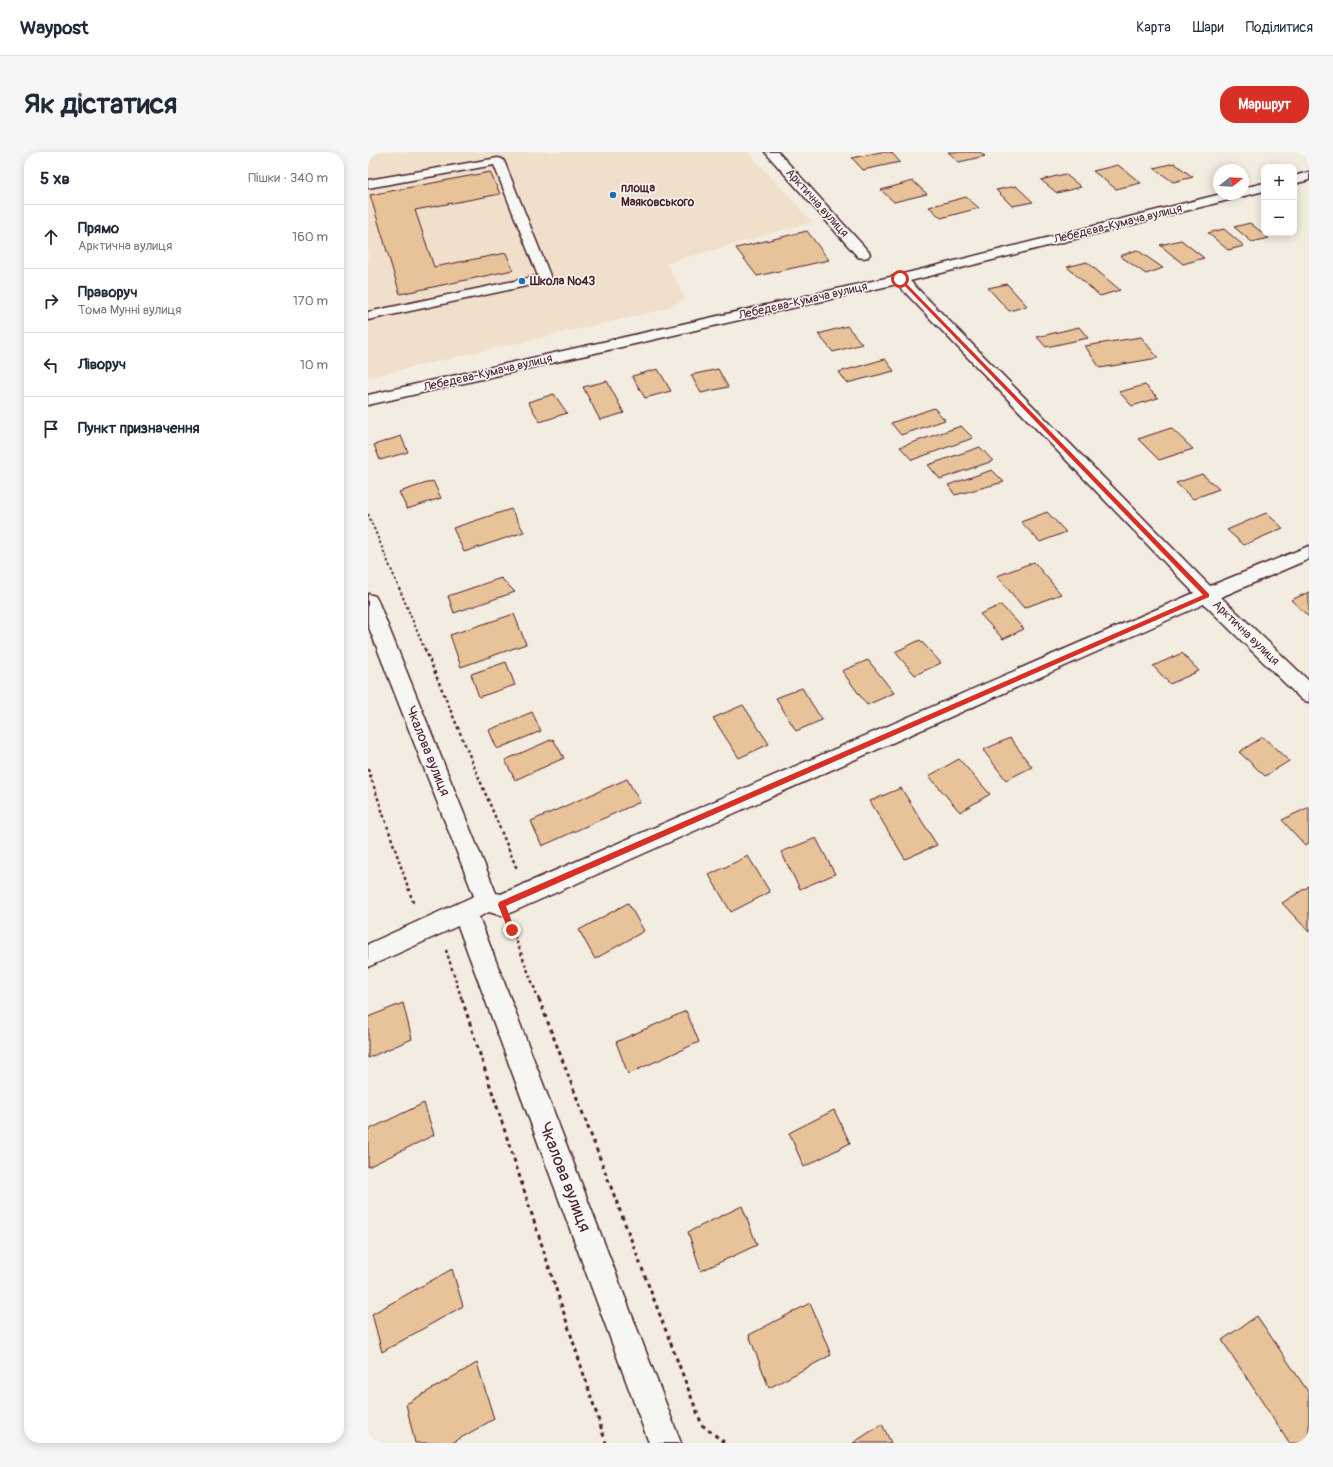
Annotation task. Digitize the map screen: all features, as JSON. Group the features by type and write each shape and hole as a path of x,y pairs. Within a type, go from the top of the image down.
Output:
{"street":[{"name":"Арктична вулиця","path":"771,152 863,254"},
{"path":"1297,179 1309,176"},
{"path":"1249,191 1261,188"},
{"name":"Лебедєва-Кумача вулиця","path":"368,400 900,279 1213,200"},
{"name":"Арктична вулиця","path":"900,279 1207,595 1309,694"},
{"path":"368,956 430,928 485,906 527,893 1207,595 1309,552"},
{"name":"Чкалова вулиця","path":"368,601 485,906 664,1443"}],"lane":[{"path":"368,184 498,161 545,278 368,316"}],"path":[{"path":"368,514 527,893"},
{"path":"368,769 430,928 606,1443"},
{"path":"485,906 702,1425 725,1443"}],"shaded area":[{"name":"Школа №43","path":"368,152 748,152 812,222 667,263 685,299 661,310 368,377"}],"building":[{"path":"881,152 891,152 900,162 863,170 852,158"},
{"path":"948,152 980,152 985,156 959,162"},
{"path":"1174,163 1193,177 1173,182 1154,168"},
{"path":"1118,165 1141,183 1116,189 1093,171"},
{"path":"490,172 500,194 415,210 434,267 506,253 513,270 400,294 370,195"},
{"path":"1065,174 1081,187 1057,193 1041,180"},
{"path":"913,181 927,194 894,202 881,190"},
{"path":"1016,186 1033,202 1012,206 996,190"},
{"path":"966,197 979,208 941,218 929,207"},
{"path":"1250,223 1261,232 1261,236 1266,236 1269,238 1252,242 1234,227"},
{"path":"1224,229 1244,246 1228,250 1208,233"},
{"path":"807,231 829,260 757,276 736,248"},
{"path":"1181,240 1204,258 1183,264 1160,245"},
{"path":"1137,250 1163,268 1146,274 1120,256"},
{"path":"1087,262 1120,290 1100,296 1067,267"},
{"path":"1007,284 1027,306 1009,311 988,288"},
{"path":"847,326 862,344 833,352 818,334"},
{"path":"1079,327 1088,338 1046,347 1037,337"},
{"path":"1141,337 1158,358 1100,368 1085,346"},
{"path":"885,359 894,371 847,383 839,372"},
{"path":"658,369 671,391 645,398 632,376"},
{"path":"718,369 728,387 701,393 691,375"},
{"path":"607,381 624,413 600,420 583,387"},
{"path":"1145,385 1158,398 1132,406 1119,392"},
{"path":"554,394 567,413 540,422 528,402"},
{"path":"934,408 945,420 901,435 891,423"},
{"path":"961,426 973,438 912,460 900,447"},
{"path":"1171,428 1193,449 1159,460 1138,439"},
{"path":"401,436 408,452 380,460 374,445"},
{"path":"980,447 993,461 940,479 928,465"},
{"path":"992,470 1004,482 955,495 948,485"},
{"path":"1202,474 1219,489 1193,499 1176,483"},
{"path":"433,481 441,498 407,509 399,492"},
{"path":"511,509 524,532 464,552 453,528"},
{"path":"1047,512 1066,532 1040,542 1021,522"},
{"path":"1266,513 1283,528 1244,545 1227,530"},
{"path":"1034,562 1061,594 1024,608 997,576"},
{"path":"501,578 515,592 454,613 448,596"},
{"path":"1309,592 1309,617 1291,600"},
{"path":"1001,605 1024,629 1003,639 980,614"},
{"path":"514,614 526,644 461,667 450,635"},
{"path":"920,640 941,663 915,675 895,652"},
{"path":"1182,653 1199,671 1170,684 1153,666"},
{"path":"868,660 894,693 867,705 842,671"},
{"path":"506,662 515,685 479,697 471,674"},
{"path":"802,688 822,720 796,731 776,698"},
{"path":"743,705 769,744 739,758 713,718"},
{"path":"532,712 541,731 497,749 489,730"},
{"path":"1263,737 1289,761 1265,776 1239,752"},
{"path":"1010,738 1032,767 1006,780 983,750"},
{"path":"553,739 564,758 515,780 505,760"},
{"path":"959,759 990,794 960,812 929,776"},
{"path":"627,779 640,802 542,846 531,821"},
{"path":"901,788 937,845 905,859 870,801"},
{"path":"1309,807 1309,843 1305,845 1282,820"},
{"path":"816,838 835,874 800,889 781,852"},
{"path":"748,856 770,892 731,912 709,875"},
{"path":"1309,886 1309,932 1282,903"},
{"path":"628,903 644,931 595,959 579,930"},
{"path":"403,1003 412,1039 368,1058 368,1017"},
{"path":"686,1011 699,1042 628,1074 616,1042"},
{"path":"424,1103 434,1135 368,1167 368,1130"},
{"path":"834,1110 850,1143 804,1167 789,1133"},
{"path":"742,1206 757,1245 701,1271 688,1232"},
{"path":"452,1269 463,1306 382,1352 372,1314"},
{"path":"810,1303 831,1355 769,1388 749,1335"},
{"path":"1257,1316 1309,1393 1309,1443 1289,1443 1222,1340"},
{"path":"477,1363 494,1419 452,1443 415,1443 406,1404"},
{"path":"882,1424 891,1443 853,1443"}],"place":[{"name":"площа Маяковського","path":"613,195"},
{"name":"Школа №43","path":"522,281"}],"route":[{"path":"512,930 502,905 1207,595 900,279"}]}
